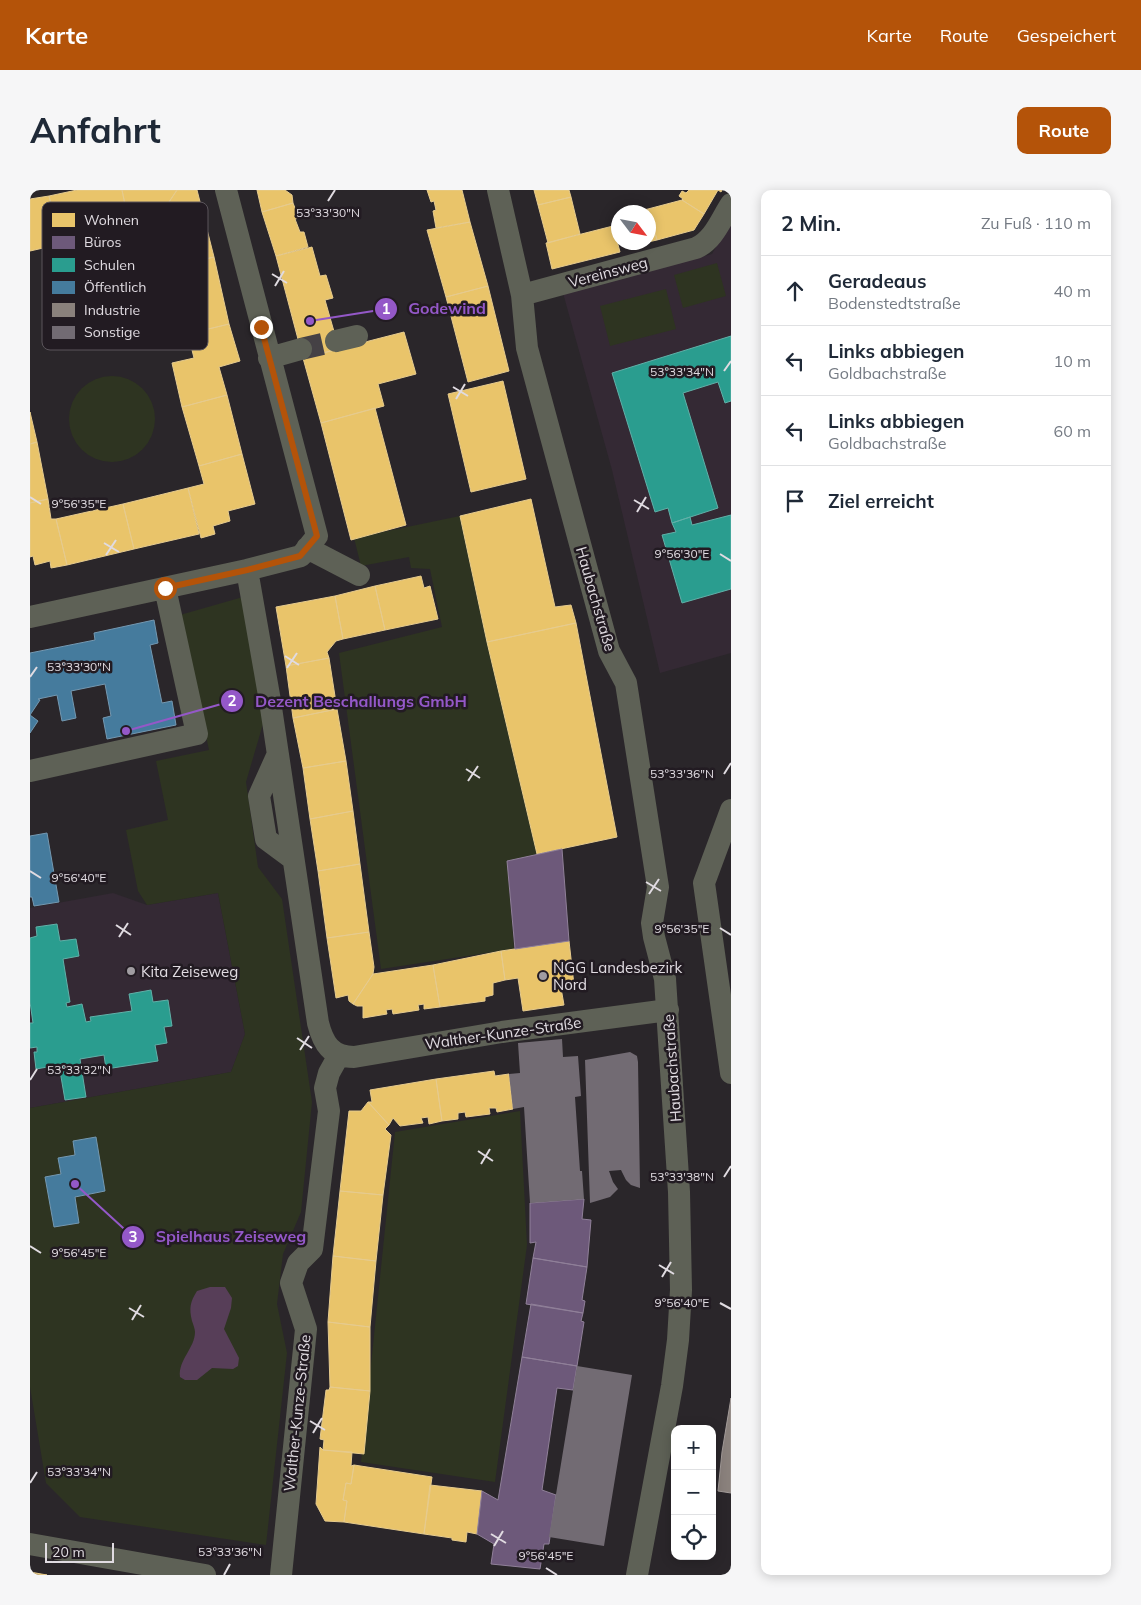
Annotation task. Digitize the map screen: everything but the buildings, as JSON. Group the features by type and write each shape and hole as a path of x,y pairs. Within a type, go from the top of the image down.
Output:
{"street":[{"path":"30,617 247,570 304,552 317,536 226,190"},
{"name":"Haubachstraße","path":"498,190 522,294 527,348 609,652 626,683 658,887 652,923 665,979 668,1010 679,1192 681,1290 678,1340 672,1386 637,1575"},
{"name":"Vereinsweg","path":"522,294 704,245 731,204"},
{"path":"269,358 301,349"},
{"path":"304,552 359,575"},
{"path":"247,570 270,701 318,1023 322,1039 327,1046 339,1055"},
{"path":"30,771 197,734 165,588"},
{"path":"731,810 704,883 731,1073"},
{"name":"Walther-Kunze-Straße","path":"281,1575 306,1329 290,1283 298,1263 312,1249 329,1111 325,1088 329,1073 339,1055 354,1057 502,1032 668,1010"},
{"path":"30,1544 205,1575"}],"shaded area":[{"path":"731,220 731,653 660,673 612,470 563,293 712,254"},
{"name":"Kita Zeiseweg","path":"113,893 147,905 218,893 245,1034 231,1072 30,1108 30,908"},
{"path":"210,1287 225,1287 232,1298 231,1308 224,1329 239,1358 238,1366 233,1369 212,1368 197,1380 185,1380 180,1377 180,1371 195,1332 191,1305 197,1291"}],"green space":[{"path":"717,263 726,296 683,308 674,275"},
{"path":"666,289 676,329 610,346 600,306"},
{"path":"104,376 120,376 129,379 143,388 152,402 155,419 152,436 143,450 129,459 120,462 104,462 88,455 76,443 69,427 69,411 76,395 88,383"},
{"path":"460,516 537,854 507,861 514,949 381,969 339,653 442,627 430,569 411,568 409,557 361,566 354,538"},
{"path":"243,597 265,717 246,782 258,867 282,899 312,1102 301,1212 283,1254 277,1304 287,1353 266,1545 80,1517 46,1483 30,1387 30,1108 231,1072 245,1034 218,893 147,905 138,891 126,830 168,820 156,761 209,750 180,615"},
{"path":"520,1111 527,1245 495,1482 361,1462 395,1132"}],"tunnel":[{"path":"301,349 336,341"}],"place":[{"name":"Godewind","path":"310,321"},
{"name":"Dezent Beschallungs GmbH","path":"126,731"},
{"name":"Kita Zeiseweg","path":"131,971"},
{"name":"NGG Landesbezirk Nord","path":"543,976"},
{"name":"Spielhaus Zeiseweg","path":"75,1184"}],"route":[{"path":"165,588 300,556 317,536 261,327"}]}
